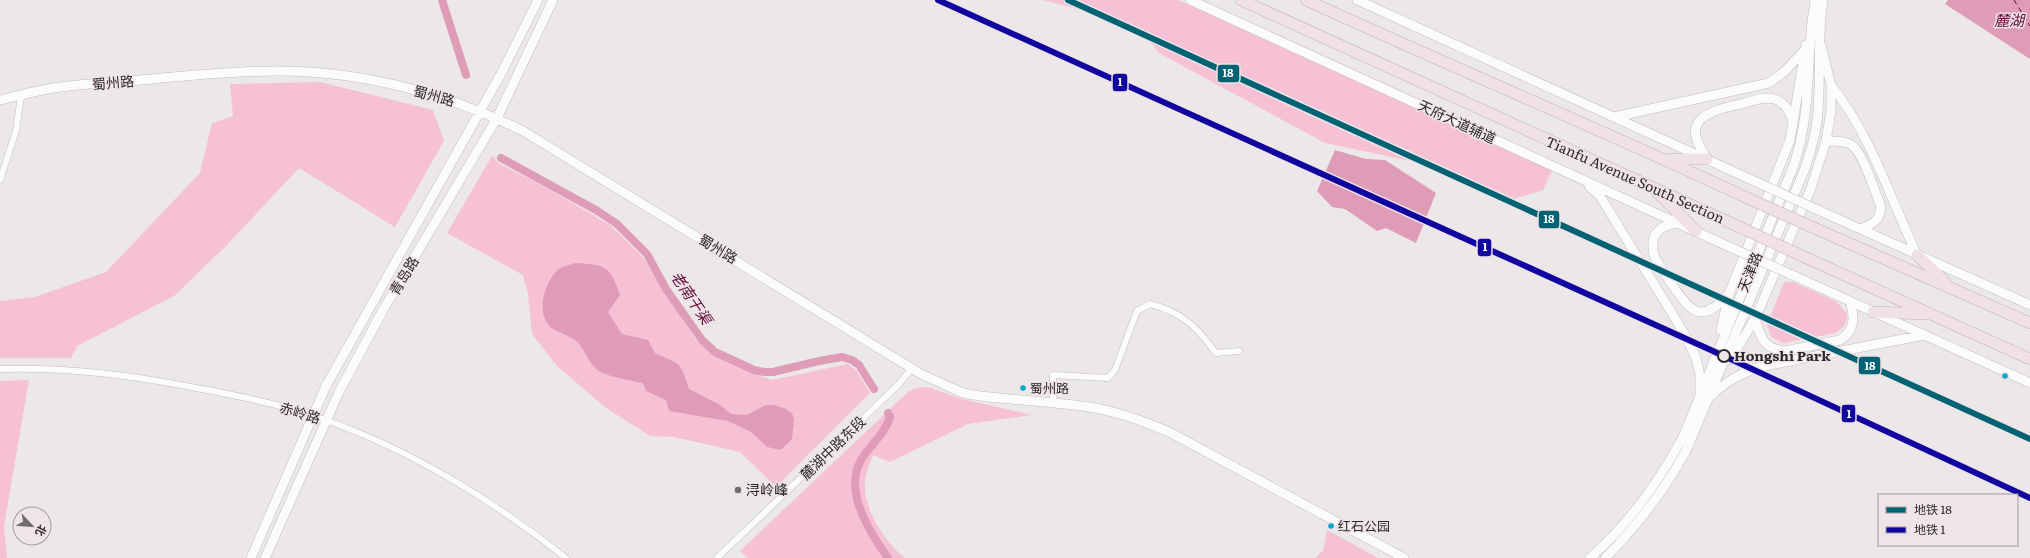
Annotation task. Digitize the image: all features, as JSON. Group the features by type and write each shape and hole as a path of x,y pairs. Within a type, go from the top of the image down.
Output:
{"highway":[{"name":"Tianfu Avenue South Section","path":"1241,0 2030,359"},
{"path":"1306,0 1472,76 1665,159 1745,197 2030,323"},
{"path":"1665,159 1707,159"},
{"path":"1652,187 1696,231"},
{"path":"1917,255 1951,288"},
{"path":"1873,312 1934,315"}],"street":[{"name":"青岛路","path":"251,558 326,386 480,111 538,0"},
{"name":"青岛路","path":"265,558 326,420 383,310 497,118 553,0"},
{"name":"天府大道辅道","path":"1190,0 2030,383"},
{"path":"1357,0 1975,282 2030,305"},
{"name":"天津路","path":"1605,558 1644,515 1673,474 1686,451 1704,397 1716,352 1794,165 1802,139 1809,92 1818,3"},
{"path":"1614,117 1769,83 1784,72 1804,51 1815,35"},
{"path":"1716,383 1755,319 1811,188 1826,141 1831,111 1831,85 1815,35"},
{"name":"天津路","path":"1590,558 1604,546 1635,510 1666,468 1704,397 1716,383 1811,151 1818,112 1815,35"},
{"path":"1716,352 1729,294 1784,159 1794,124 1804,51"},
{"name":"蜀州路","path":"0,100 52,88 210,74 274,71 328,74 388,84 455,101 497,118 523,131 911,368 963,393 1111,411 1151,424 1404,558"},
{"path":"1831,85 1861,128 1917,255"},
{"path":"0,180 16,131 21,96"},
{"path":"1707,159 1696,138 1697,128 1702,118 1712,110 1765,98 1775,99 1786,106 1794,124"},
{"path":"1826,141 1845,142 1851,144 1858,151 1880,204 1882,210 1880,217 1872,224 1860,229"},
{"path":"1582,179 1600,196 1684,333 1696,358 1704,397 1735,377 1759,367 1924,335"},
{"path":"1678,223 1668,224 1657,232 1652,240 1655,258 1686,304 1700,312 1709,310 1729,294"},
{"path":"1755,319 1764,342 1776,350 1785,351 1840,340 1847,335 1852,327 1854,319 1850,302"},
{"path":"1053,403 1053,374 1108,378 1115,370 1136,311 1150,304 1168,308 1195,327 1200,331 1216,353 1240,351"},
{"name":"赤岭路","path":"0,369 39,368 92,372 162,381 235,395 326,420 396,450 438,471 520,522 566,558"},
{"name":"麓湖中路东段","path":"717,558 898,385 911,368"}],"shaded area":[{"path":"1043,0 1178,0 1552,170 1543,190 1508,201 1425,164 1325,143 1159,53 1146,35 1102,15"},
{"path":"320,82 433,110 444,141 395,227 299,168 225,247 174,296 77,346 71,358 0,358 0,301 35,297 106,272 200,173 212,123 233,116 230,84"},
{"path":"492,156 500,164 547,188 610,225 642,256 696,340 712,354 749,372 772,380 848,364 856,370 870,393 776,487 740,452 674,437 650,436 606,408 557,366 532,334 528,294 523,275 447,233"},
{"path":"1784,282 1793,282 1837,302 1846,313 1847,319 1844,326 1836,333 1784,343 1772,338 1767,325"},
{"path":"29,380 4,526 7,558 0,558 0,381"},
{"path":"920,387 931,388 962,399 1032,415 968,424 890,462 873,455 867,473 865,486 866,498 875,521 882,532 889,542 905,558 748,558 740,551 909,391"},
{"name":"红石公园","path":"1327,530 1378,558 1315,558 1323,551"}],"water":[{"name":"麓湖","path":"1948,0 2030,0 2030,59 1945,4"},
{"path":"1335,150 1366,159 1385,160 1436,193 1416,243 1386,228 1377,231 1345,209 1332,207 1317,191"},
{"path":"576,263 600,266 610,273 620,295 608,312 622,334 648,340 655,353 675,362 684,373 689,389 720,405 731,414 747,415 766,405 774,405 784,408 792,413 794,420 792,439 781,450 767,447 751,432 728,421 669,411 666,400 646,391 643,383 609,375 599,371 590,362 582,347 576,341 553,329 547,323 544,316 543,299 549,282 559,269"}],"waterway":[{"name":"老南干渠","path":"442,0 466,75"},
{"name":"老南干渠","path":"501,158 596,210 617,224 647,254 666,289 702,340 715,352 754,370 764,372 773,372 842,357 852,360 859,365 874,389"},
{"name":"老南干渠","path":"888,413 890,417 885,429 861,460 856,472 855,485 861,511 867,524 888,558"}],"ferry route":[{"path":"2014,0 2030,26"}],"metro line":[{"name":"1","path":"938,0 1724,356 2030,498"},
{"name":"18","path":"1068,0 2030,439"}],"place":[{"name":"Hongshi Park","path":"1724,356"},
{"name":"蜀州路","path":"1023,388"},
{"name":"浔岭峰","path":"738,490"},
{"name":"红石公园","path":"1331,526"}]}
